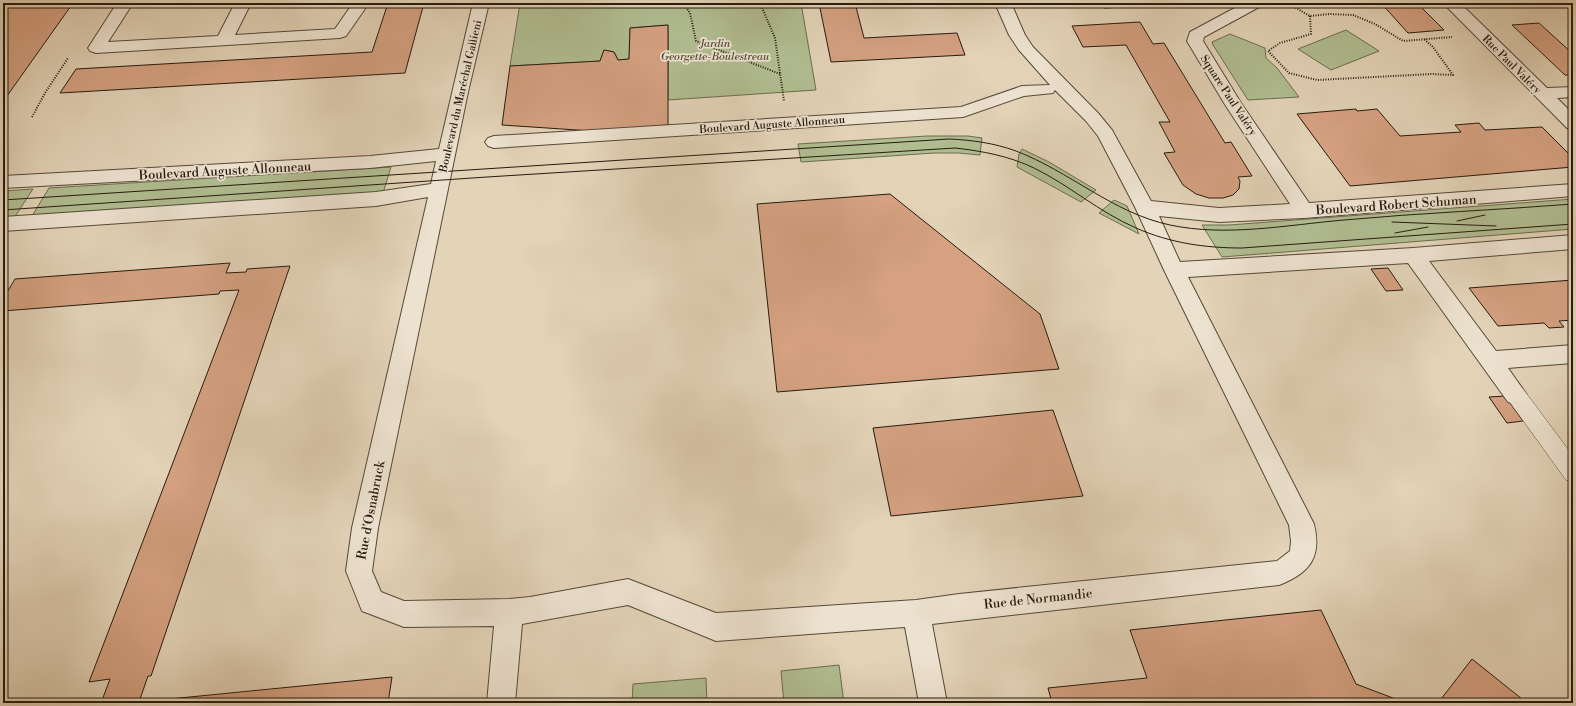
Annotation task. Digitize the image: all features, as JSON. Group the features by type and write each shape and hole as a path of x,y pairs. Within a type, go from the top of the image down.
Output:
{"street":[{"path":"125,3 96,48 340,33 361,3"},
{"path":"224,40 244,3"},
{"name":"Boulevard du Maréchal Gallieni","path":"439,190 481,3"},
{"name":"Rue de Normandie","path":"509,612 530,610 628,592 716,627 790,620 916,613 959,607 1279,573 1292,567 1301,558 1305,548 1302,524 1174,270 1145,207 1106,134 1092,117 1053,87 1017,35 1003,3"},
{"name":"Square Paul Valéry","path":"1256,3 1196,35 1195,41 1233,103 1304,211"},
{"name":"Rue Paul Valéry","path":"1451,3 1573,124"},
{"name":"Boulevard Auguste Allonneau","path":"494,142 963,112 1022,91 1053,87"},
{"path":"1542,94 1573,92"},
{"name":"Boulevard Auguste Allonneau","path":"3,182 370,162 446,154"},
{"path":"3,224 376,199 439,190"},
{"name":"Rue d'Osnabruck","path":"439,190 365,528 359,571 371,602 404,614 509,612"},
{"name":"Boulevard Robert Schuman","path":"1145,207 1189,213 1219,215 1304,211 1573,190"},
{"path":"1174,270 1413,255 1573,242"},
{"path":"1413,255 1516,395"},
{"path":"1490,360 1573,354"},
{"path":"501,703 509,612"},
{"path":"916,613 933,703"}],"lane":[{"path":"1516,395 1573,473"}],"path":[{"path":"683,3 690,13 696,41 780,74"},
{"path":"760,3 775,38 788,123"},
{"path":"1291,5 1310,16 1330,14 1353,15 1375,24 1403,41 1454,37"},
{"path":"1310,16 1311,34 1280,43 1268,51 1289,73 1317,80 1453,74 1433,47 1424,39"},
{"path":"32,117 44,93 68,58"}],"green space":[{"name":"Jardin Georgette-Boulestreau","path":"520,3 801,3 816,90 668,100 668,25 630,28 629,59 618,60 614,52 604,50 600,61 510,66"},
{"path":"1346,30 1379,51 1331,70 1298,49"},
{"path":"1230,34 1265,48 1266,58 1277,68 1299,97 1248,100 1212,42"},
{"path":"927,136 968,136 982,138 980,155 934,153 801,162 798,144"},
{"path":"1022,149 1049,162 1096,190 1081,202 1017,167 1019,154"},
{"path":"391,167 383,193 32,216 49,188"},
{"path":"33,189 14,218 3,218 3,191"},
{"path":"1573,199 1573,229 1222,257 1202,225 1229,225"},
{"path":"1114,200 1127,206 1139,234 1099,213"},
{"path":"839,665 844,703 784,703 781,671"},
{"path":"706,678 707,703 632,703 633,684"}],"building":[{"path":"3,3 73,3 7,96 3,96"},
{"path":"388,3 424,3 405,73 60,93 76,69 372,52"},
{"path":"819,3 855,3 864,38 957,33 965,55 831,62"},
{"path":"1102,3 1123,3 1125,7 1104,8"},
{"path":"1381,3 1417,3 1444,30 1408,33"},
{"path":"1140,22 1153,44 1164,43 1225,143 1231,142 1252,176 1238,177 1240,181 1239,189 1233,195 1223,198 1209,198 1196,194 1183,185 1164,153 1175,152 1159,122 1170,122 1126,45 1083,47 1072,26"},
{"path":"1539,23 1573,54 1573,75 1565,75 1512,25"},
{"path":"668,25 668,125 592,131 502,125 510,66 600,61 604,50 614,52 618,60 629,59 630,28"},
{"path":"1356,109 1357,111 1377,109 1400,136 1461,132 1455,125 1479,123 1485,130 1542,127 1573,158 1573,167 1350,186 1297,114"},
{"path":"890,194 1040,314 1059,369 777,392 757,204"},
{"path":"230,263 226,273 246,272 247,269 290,266 151,676 148,676 139,702 392,677 388,703 101,703 110,679 89,682 239,290 220,291 219,294 3,311 3,299 15,279"},
{"path":"1388,268 1403,290 1386,291 1371,269"},
{"path":"1573,280 1573,320 1559,321 1564,327 1549,328 1544,323 1498,326 1469,288"},
{"path":"1505,396 1523,421 1507,423 1489,397"},
{"path":"1053,410 1083,496 891,516 873,428"},
{"path":"1321,610 1356,684 1406,703 1052,703 1048,688 1147,678 1130,630"},
{"path":"1472,659 1527,703 1438,703"}],"tram line":[{"path":"3,200 949,139 983,142 1016,151 1054,169 1110,202 1129,211 1170,225 1191,228 1213,230 1257,229 1344,220 1573,204"},
{"path":"3,210 487,177 955,148 1015,160 1060,182 1122,222 1149,233 1175,241 1201,246 1242,248 1573,224"},
{"path":"1457,221 1485,215"},
{"path":"1392,222 1496,226"},
{"path":"1395,233 1428,227"}]}
